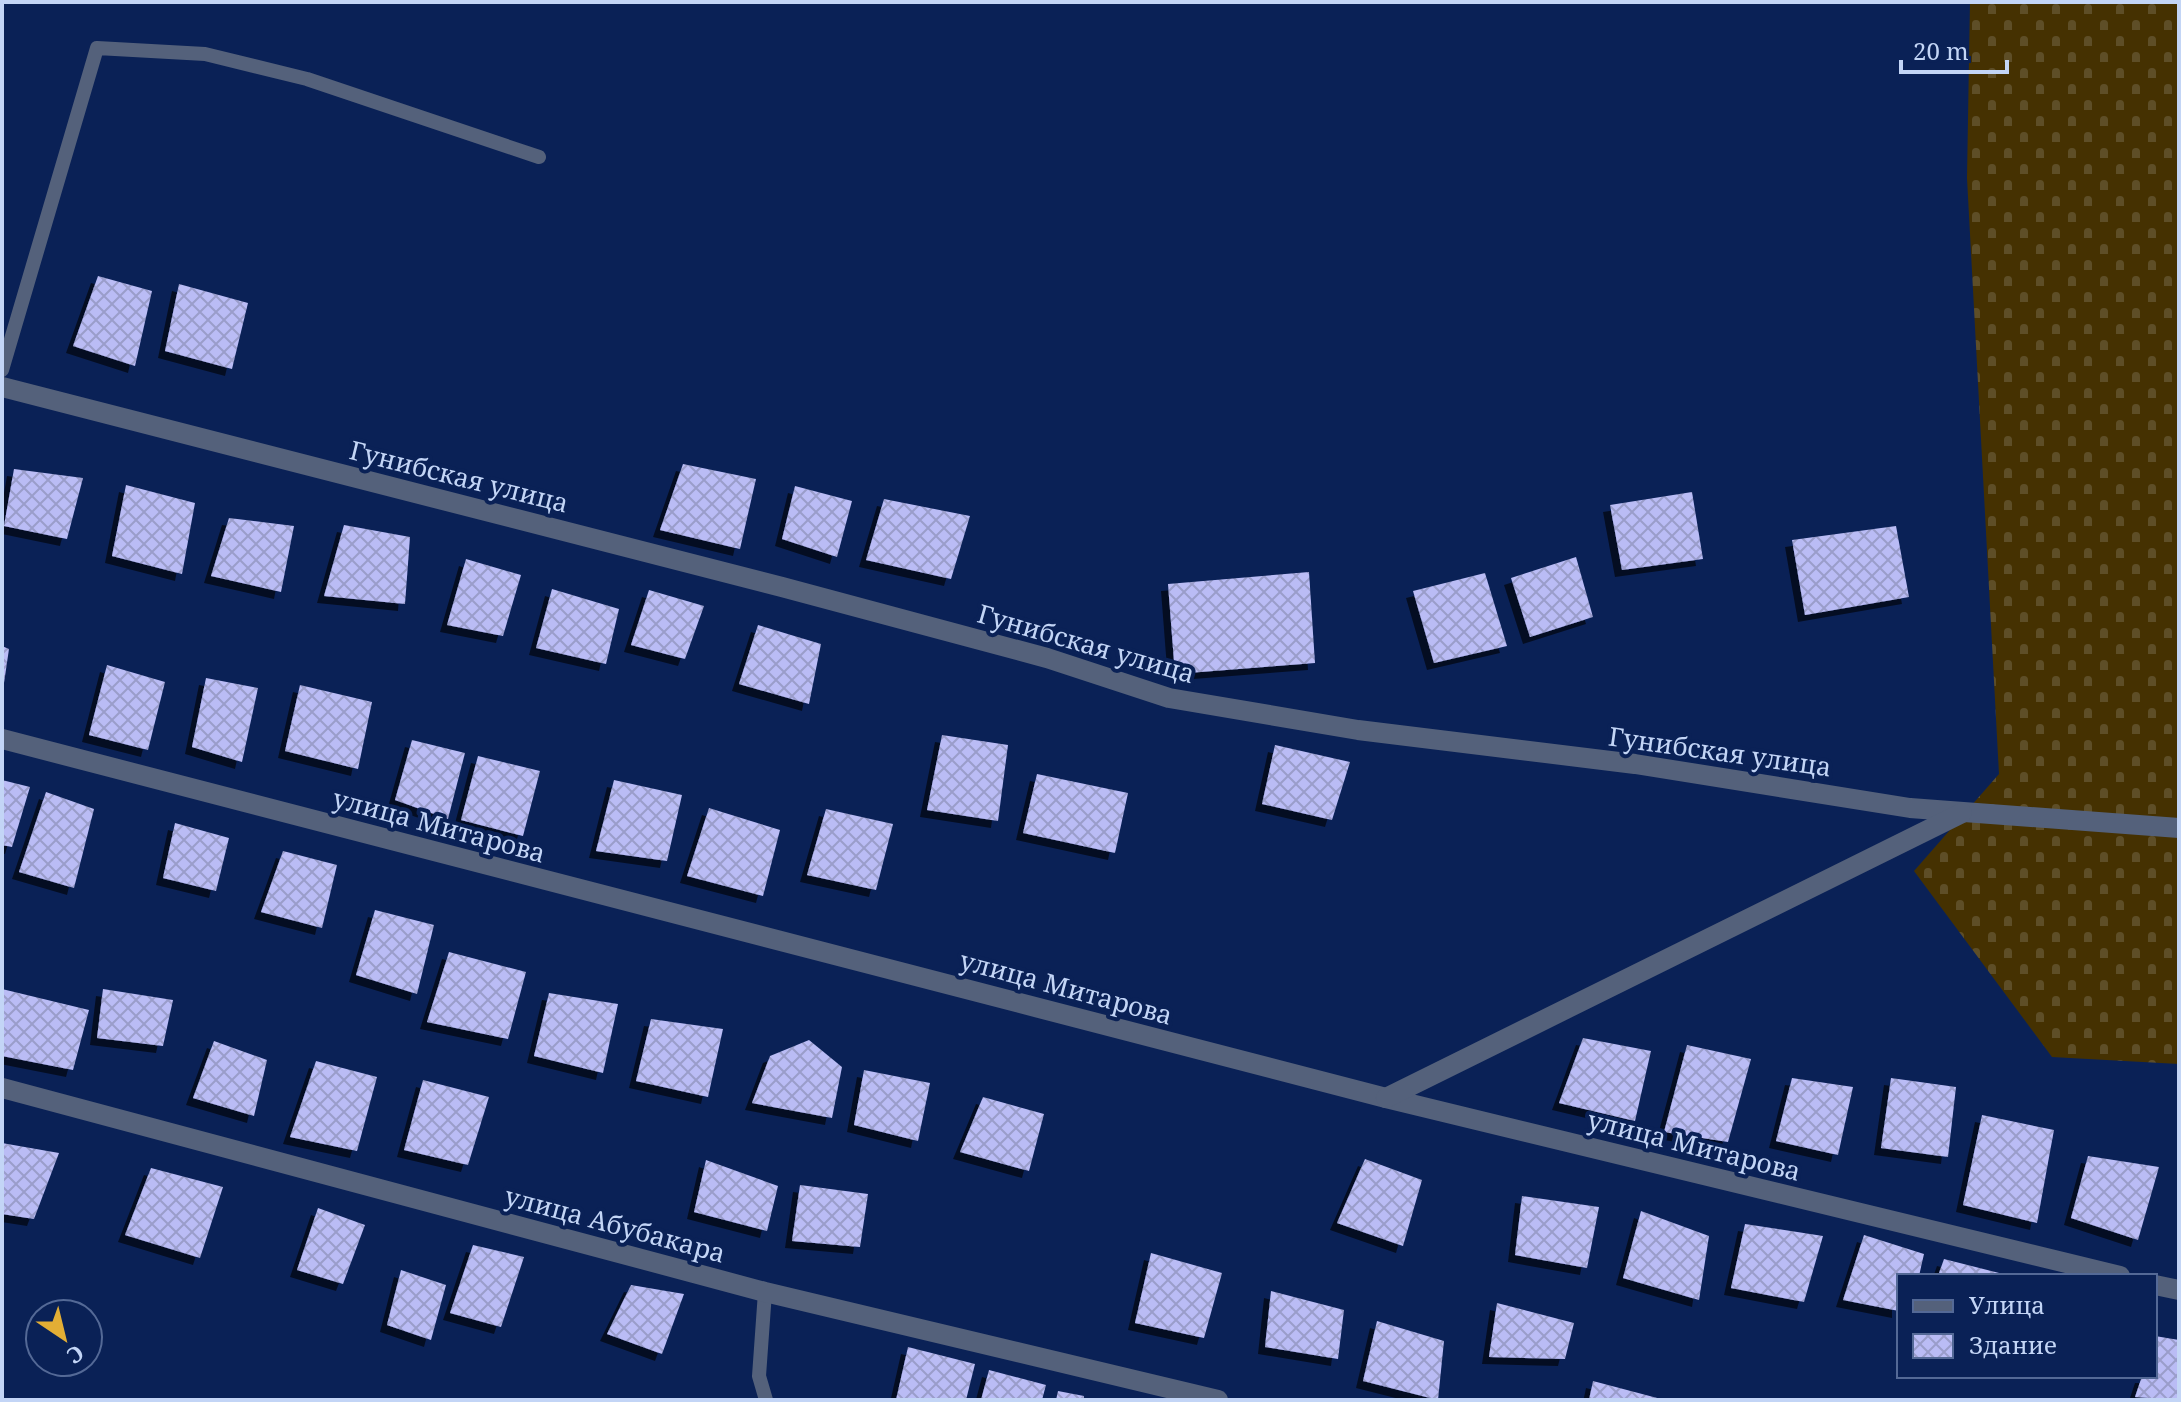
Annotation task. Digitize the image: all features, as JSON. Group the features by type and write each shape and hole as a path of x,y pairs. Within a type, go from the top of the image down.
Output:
{"street":[{"name":"Гунибская улица","path":"2,387 782,587 1047,658 1169,698 1358,730 1635,764 1910,808 2179,828"},
{"name":"улица Митарова","path":"2,739 1386,1098 2112,1274"},
{"path":"1386,1098 1962,813"},
{"name":"улица Абубакара","path":"2,1088 765,1292 1218,1400"},
{"path":"2157,1285 2179,1290"}],"lane":[{"path":"2,370 97,48 205,54 307,79 539,157"},
{"path":"765,1292 759,1376 766,1400"}],"green space":[{"path":"1970,2 2179,2 2179,1064 2052,1057 1914,871 1999,774 1967,178"}],"building":[{"path":"98,276 152,291 135,366 73,346"},
{"path":"179,284 248,303 232,369 165,351"},
{"path":"683,464 756,479 740,549 660,530"},
{"path":"14,469 83,478 67,539 4,526"},
{"path":"126,485 195,503 182,574 112,556"},
{"path":"795,486 852,501 837,557 782,539"},
{"path":"1692,492 1703,559 1622,570 1610,505"},
{"path":"884,499 970,516 951,579 866,560"},
{"path":"229,518 294,526 281,592 211,576"},
{"path":"344,525 410,537 405,604 324,596"},
{"path":"1896,526 1909,597 1805,615 1792,540"},
{"path":"1576,557 1593,617 1530,637 1511,578"},
{"path":"466,559 521,575 503,636 447,625"},
{"path":"1309,572 1315,663 1175,674 1168,584"},
{"path":"1485,573 1507,646 1434,663 1413,591"},
{"path":"552,589 619,609 606,664 536,648"},
{"path":"649,590 704,606 685,659 631,645"},
{"path":"758,625 821,644 809,704 739,684"},
{"path":"2,646 9,649 4,683 2,683"},
{"path":"107,665 165,682 148,750 89,735"},
{"path":"206,678 258,688 242,762 192,747"},
{"path":"300,685 372,702 358,769 285,751"},
{"path":"942,735 1008,745 998,821 927,810"},
{"path":"412,740 465,753 448,819 395,800"},
{"path":"1275,745 1350,762 1332,820 1262,804"},
{"path":"478,756 540,771 523,836 461,820"},
{"path":"1037,774 1128,793 1115,853 1023,833"},
{"path":"2,780 30,787 12,847 2,845"},
{"path":"614,780 682,795 667,861 596,851"},
{"path":"46,792 94,809 74,888 19,872"},
{"path":"709,808 780,830 763,896 687,876"},
{"path":"826,809 893,824 876,890 807,875"},
{"path":"175,823 229,838 216,891 163,878"},
{"path":"283,851 337,865 322,928 261,912"},
{"path":"375,910 434,925 417,994 356,975"},
{"path":"449,952 526,972 508,1039 427,1022"},
{"path":"2,989 89,1010 73,1070 2,1056"},
{"path":"103,989 173,1000 163,1046 97,1038"},
{"path":"549,993 618,1004 603,1073 534,1056"},
{"path":"651,1019 723,1029 708,1097 636,1081"},
{"path":"1583,1038 1651,1051 1635,1121 1559,1103"},
{"path":"809,1040 842,1067 832,1118 752,1103 770,1056"},
{"path":"214,1041 267,1060 254,1116 193,1098"},
{"path":"1687,1045 1751,1059 1728,1142 1664,1132"},
{"path":"316,1061 377,1077 357,1151 290,1137"},
{"path":"864,1070 930,1083 918,1141 854,1125"},
{"path":"1792,1078 1853,1087 1838,1155 1776,1141"},
{"path":"1891,1078 1956,1087 1948,1157 1881,1148"},
{"path":"423,1080 489,1097 468,1165 404,1150"},
{"path":"983,1097 1044,1114 1029,1171 960,1152"},
{"path":"1982,1115 2054,1130 2037,1223 1963,1205"},
{"path":"2,1143 59,1153 34,1219 2,1214"},
{"path":"2088,1156 2159,1167 2138,1240 2071,1218"},
{"path":"1365,1159 1422,1180 1403,1246 1337,1223"},
{"path":"706,1160 778,1186 767,1231 694,1212"},
{"path":"151,1168 223,1187 200,1258 125,1235"},
{"path":"800,1185 868,1194 860,1247 792,1241"},
{"path":"1522,1196 1599,1207 1587,1268 1515,1255"},
{"path":"318,1208 365,1225 343,1284 297,1270"},
{"path":"1641,1211 1709,1236 1699,1300 1623,1278"},
{"path":"1745,1224 1823,1236 1804,1302 1731,1288"},
{"path":"1864,1235 1924,1254 1919,1274 1897,1274 1897,1311 1843,1300"},
{"path":"473,1245 524,1257 501,1327 450,1313"},
{"path":"1151,1253 1222,1273 1204,1338 1135,1323"},
{"path":"1944,1259 2003,1274 1939,1274"},
{"path":"401,1270 446,1285 431,1340 387,1325"},
{"path":"631,1285 684,1294 662,1354 607,1334"},
{"path":"1271,1291 1344,1310 1338,1359 1265,1347"},
{"path":"1497,1303 1574,1323 1565,1359 1489,1357"},
{"path":"1377,1321 1444,1341 1438,1400 1363,1381"},
{"path":"2157,1336 2179,1340 2179,1400 2135,1397 2141,1378 2157,1378"},
{"path":"908,1347 975,1364 966,1400 896,1400"},
{"path":"989,1370 1046,1385 1042,1400 981,1400"},
{"path":"1593,1381 1661,1399 1661,1400 1589,1400"},
{"path":"1058,1391 1084,1396 1084,1400 1056,1400"}]}
